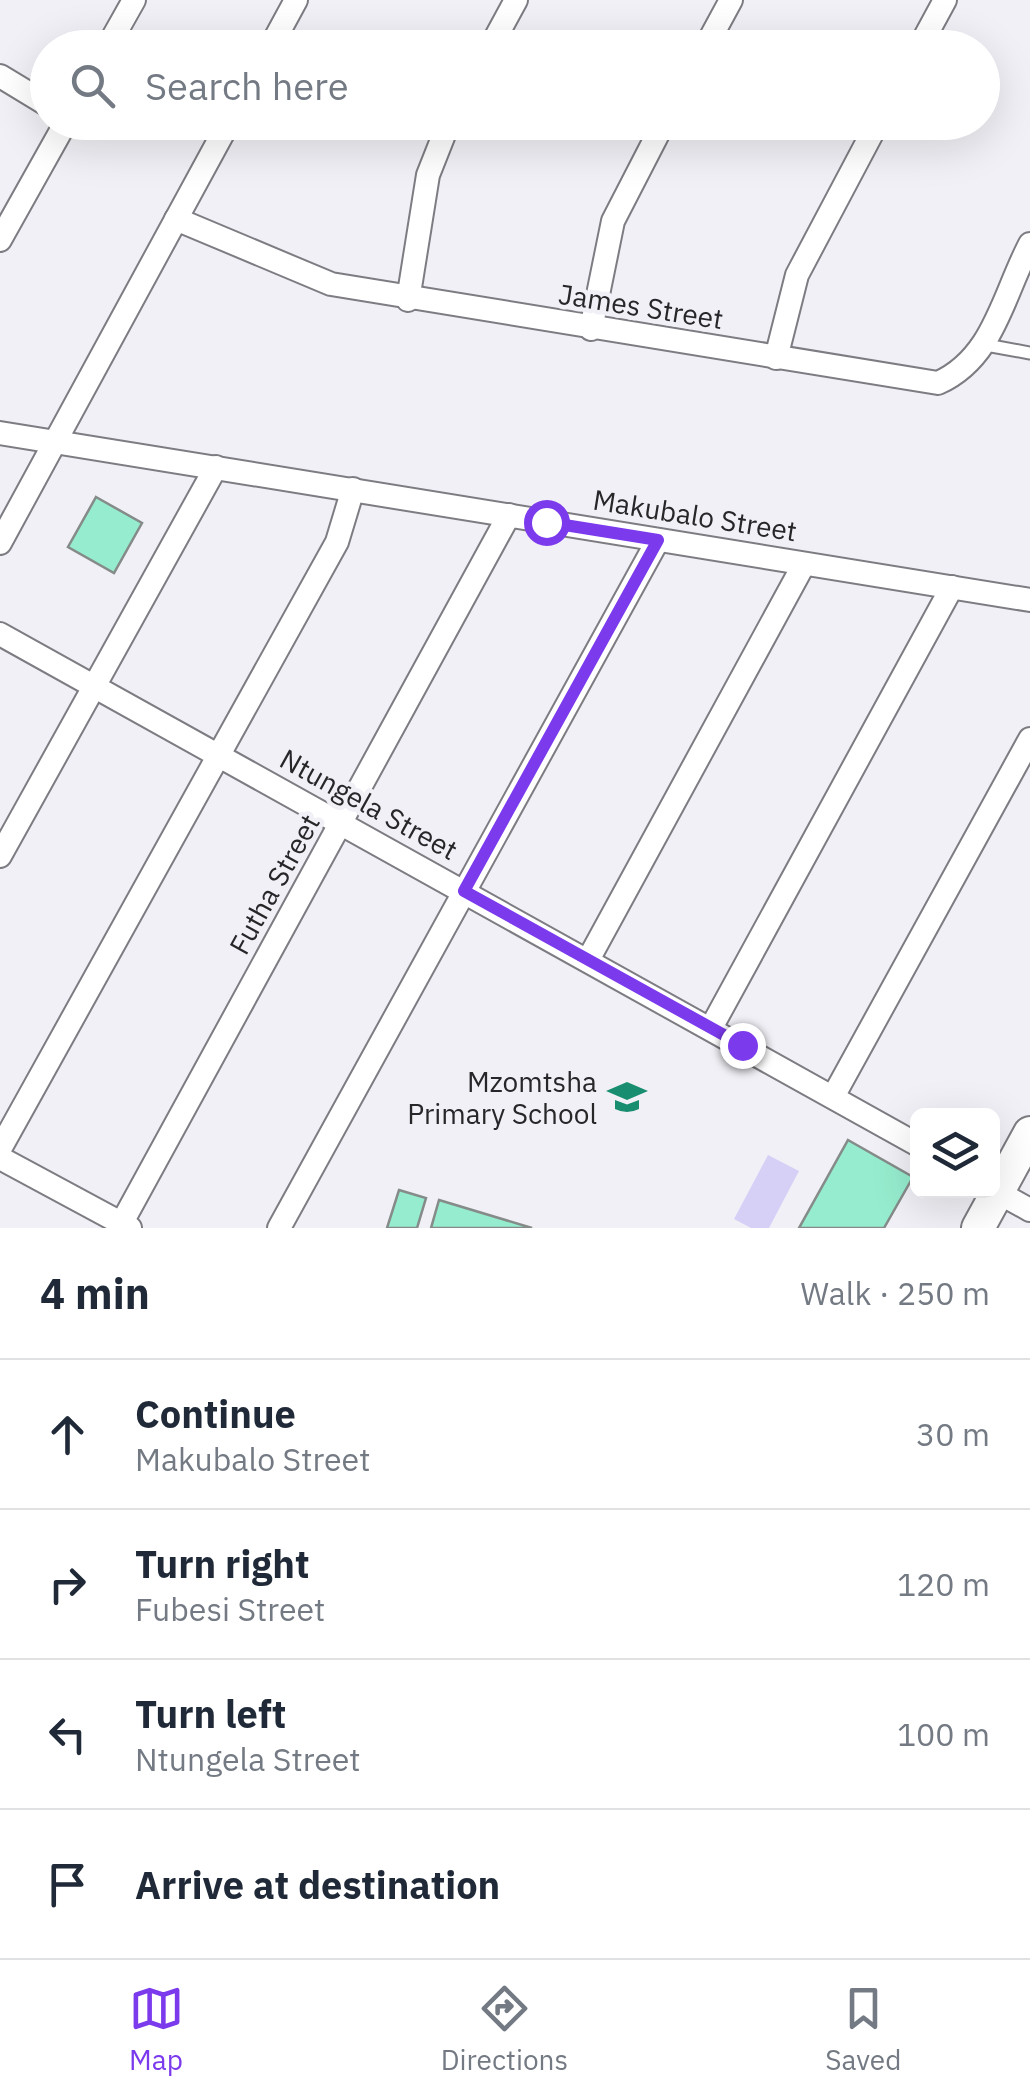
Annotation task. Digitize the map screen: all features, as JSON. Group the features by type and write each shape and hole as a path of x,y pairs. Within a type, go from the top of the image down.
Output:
{"street":[{"path":"117,30 134,0"},
{"path":"280,30 296,0"},
{"path":"500,30 516,0"},
{"path":"715,30 731,0"},
{"path":"929,30 945,0"},
{"path":"0,76 30,94"},
{"path":"0,240 56,140"},
{"path":"0,542 219,140"},
{"path":"408,300 428,175 442,140"},
{"path":"591,329 613,221 655,140"},
{"path":"776,358 797,275 868,140"},
{"name":"James Street","path":"176,219 310,278 408,300 938,383 958,374 986,345 1030,244"},
{"name":"Makubalo Street","path":"0,433 1030,600"},
{"path":"0,856 216,467"},
{"path":"0,1149 336,542 354,489"},
{"name":"Futha Street","path":"123,1226 508,515"},
{"path":"279,1228 658,540"},
{"path":"588,960 804,564"},
{"path":"711,1028 952,587"},
{"name":"Ntungela Street","path":"0,634 910,1139"},
{"path":"834,1096 1030,739"},
{"path":"1000,1182 1030,1133"},
{"path":"0,1158 123,1226"},
{"path":"1000,1193 1030,1210"},
{"path":"978,1228 991,1198"}],"lane":[{"path":"986,345 1030,353"}],"shaded area":[{"path":"768,1155 799,1171 769,1228 751,1228 734,1219"}],"building":[{"path":"96,497 142,523 114,573 68,547"},
{"path":"848,1140 910,1175 910,1182 884,1228 799,1228"},
{"path":"399,1190 426,1198 417,1228 387,1228"},
{"path":"439,1200 532,1228 431,1228"}],"place":[{"name":"Mzomtsha Primary School","path":"627,1097"}],"route":[{"path":"546,522 658,540 464,891 742,1045"}]}
